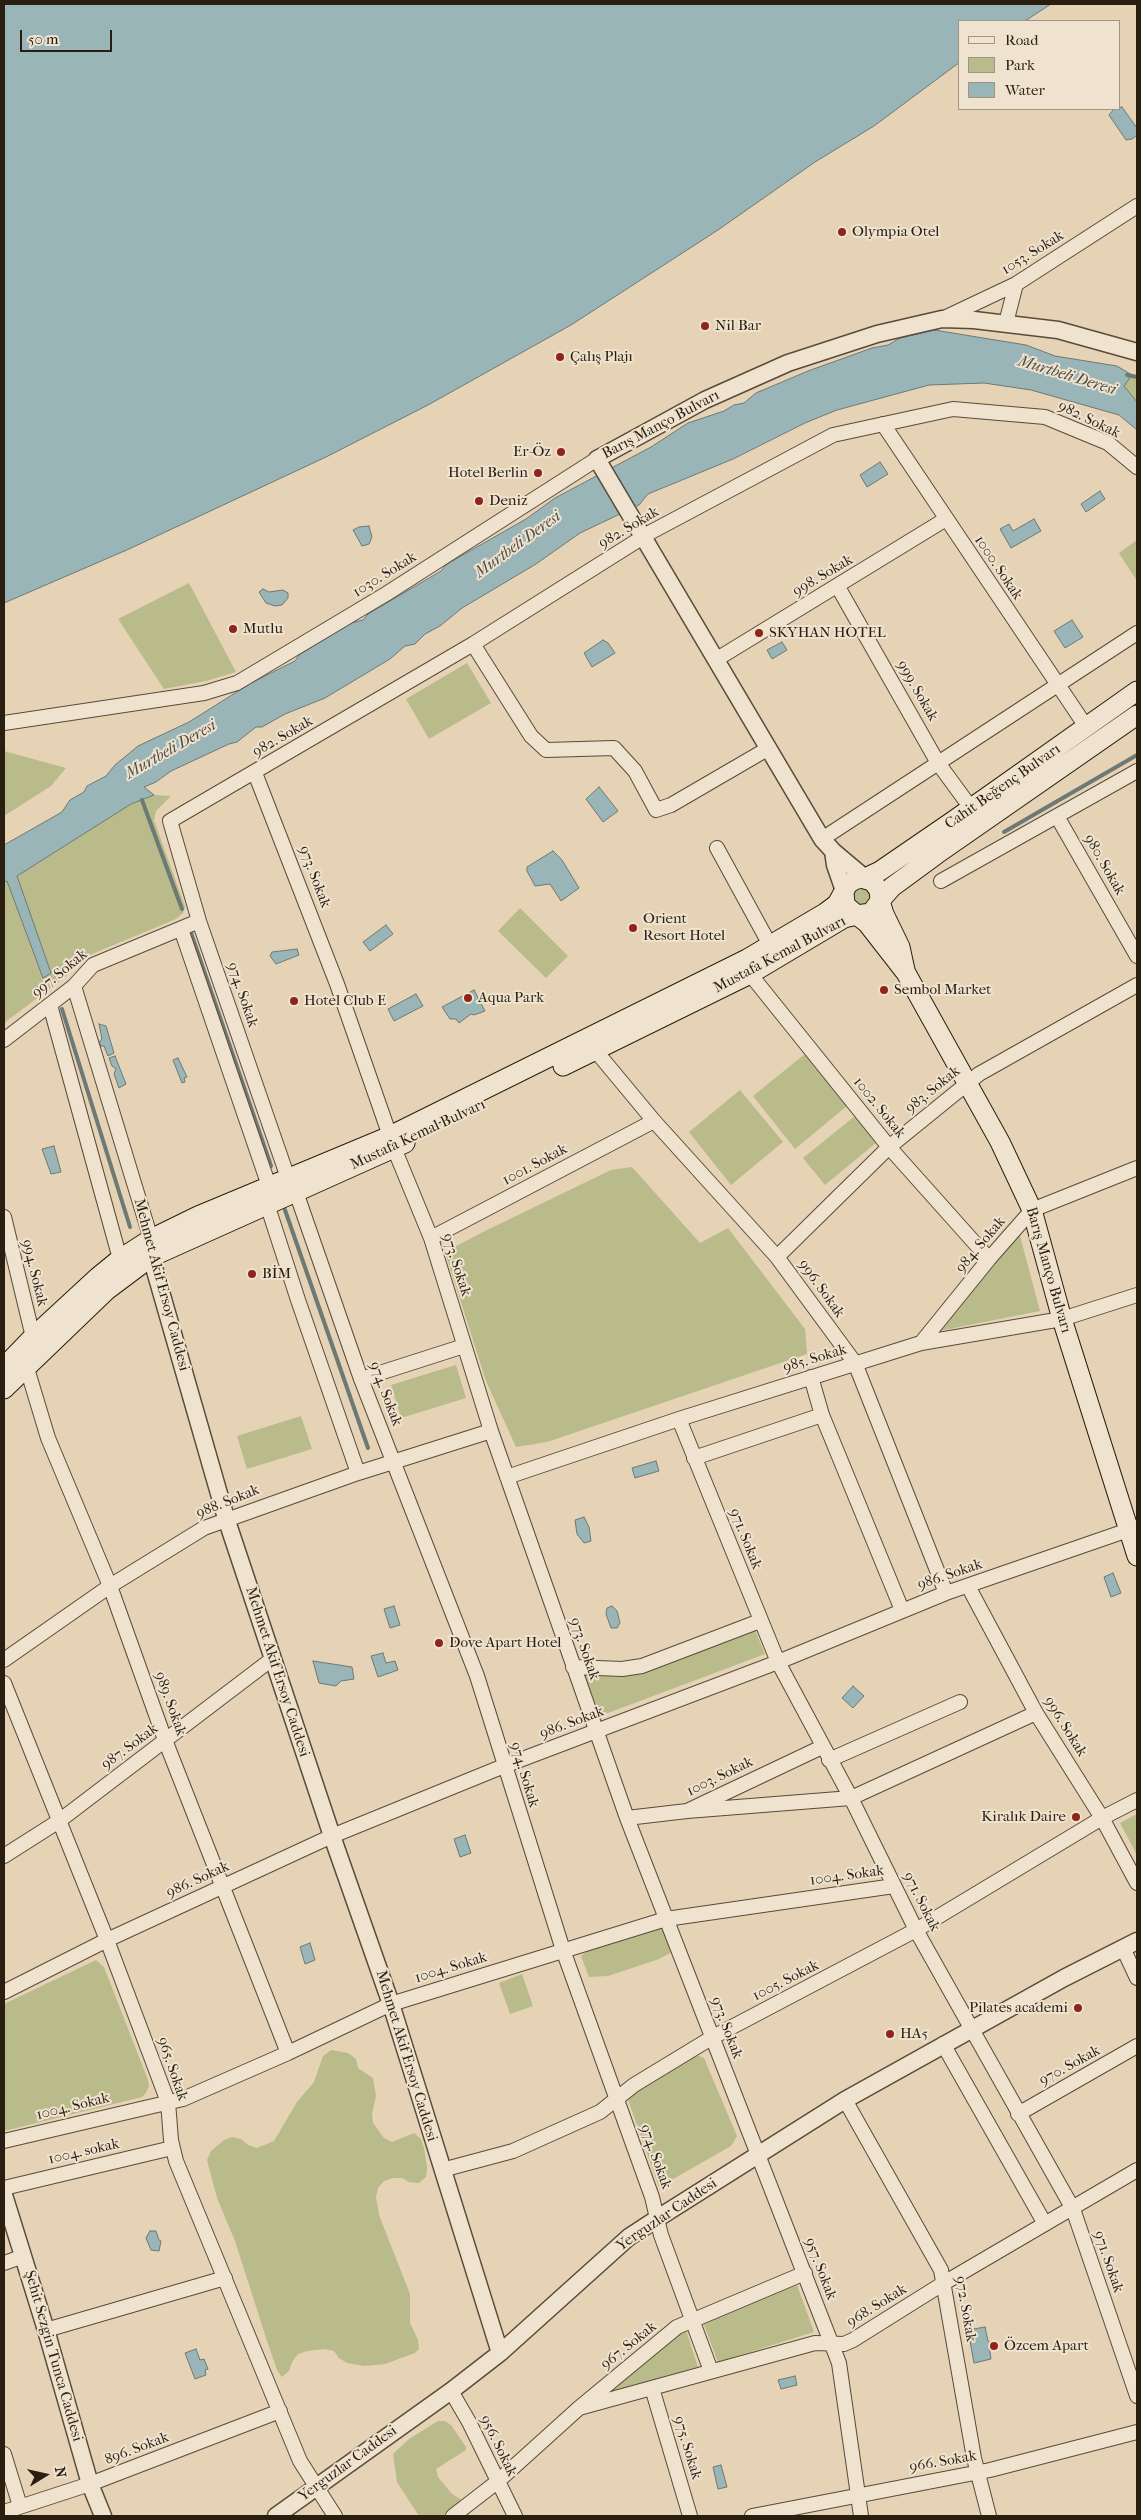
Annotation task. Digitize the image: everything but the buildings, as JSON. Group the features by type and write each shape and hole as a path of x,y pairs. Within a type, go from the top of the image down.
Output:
{"main road":[{"name":"Cahit Beğenç Bulvarı","path":"865,878 880,871 972,808 1137,691"},
{"name":"Cahit Beğenç Bulvarı","path":"880,901 892,887 937,854 1137,715"},
{"path":"865,878 877,886 880,901 871,913 857,915 845,906 844,891 850,882 865,878"},
{"name":"Mustafa Kemal Bulvarı","path":"392,1142 747,959 825,913 837,904 844,891"},
{"name":"Barış Manço Bulvarı","path":"880,901 884,914 900,947 906,973"},
{"name":"Barış Manço Bulvarı","path":"857,915 867,923 906,973 1000,1142 1032,1210 1062,1319 1133,1529 1137,1556"},
{"name":"Mustafa Kemal Bulvarı","path":"4,1367 33,1337 120,1258 151,1248 595,1050 750,974 844,918 857,915"},
{"name":"Mustafa Kemal Bulvarı","path":"4,1389 26,1365 151,1248"}],"street":[{"name":"1053. Sokak","path":"942,319 1016,284 1137,206"},
{"path":"1006,323 1016,284"},
{"name":"Barış Manço Bulvarı","path":"844,891 828,845 597,459 705,400 788,364 877,334 942,319 1006,323 1058,330 1137,352"},
{"name":"982. Sokak","path":"170,821 473,644 643,537 833,435 954,409 1045,417 1108,443 1137,467"},
{"name":"1000. Sokak","path":"883,424 1087,728"},
{"name":"1030. Sokak","path":"4,723 204,693 236,683 386,594 597,459"},
{"name":"998. Sokak","path":"717,659 838,587 946,519"},
{"name":"999. Sokak","path":"838,587 938,763 972,808"},
{"path":"828,845 938,763 1137,633"},
{"path":"473,644 531,736 546,750 614,748 635,771 656,810 671,805 769,748"},
{"path":"941,881 1058,818 1137,772"},
{"name":"973. Sokak","path":"255,773 333,974 392,1142 431,1238 491,1431 627,1818 713,2037 757,2156"},
{"name":"980. Sokak","path":"1058,818 1137,956"},
{"name":"974. Sokak","path":"170,821 199,921 361,1380 477,1676 563,1950 711,2371"},
{"name":"Barış Manço Bulvarı","path":"828,845 865,878"},
{"path":"717,848 770,945"},
{"name":"997. Sokak","path":"4,1040 74,986 93,965 199,921"},
{"path":"181,929 268,1195 298,1300 358,1473"},
{"name":"1002. Sokak","path":"750,974 889,1147 989,1259"},
{"name":"983. Sokak","path":"777,1257 889,1147 968,1082 1137,985"},
{"name":"Mehmet Akif Ersoy Caddesi","path":"74,986 151,1248 226,1518 332,1836 391,2004 500,2353"},
{"path":"50,1005 120,1258"},
{"name":"996. Sokak","path":"595,1050 654,1121 777,1257 856,1363 946,1593"},
{"name":"1001. Sokak","path":"431,1238 654,1121"},
{"name":"984. Sokak","path":"921,1343 989,1259 1032,1210 1137,1168"},
{"name":"994. Sokak","path":"4,1218 33,1337"},
{"name":"985. Sokak","path":"507,1476 679,1419 921,1343 1062,1319 1137,1295"},
{"path":"361,1380 464,1346"},
{"name":"989. Sokak","path":"26,1365 48,1438 110,1586 165,1740 288,2054"},
{"path":"810,1377 822,1415 902,1610"},
{"path":"694,1458 822,1415"},
{"name":"971. Sokak","path":"679,1419 778,1662 851,1798 916,1930 1073,2209 1137,2396"},
{"name":"988. Sokak","path":"4,1660 110,1586 204,1528 226,1518 358,1473 491,1431"},
{"name":"986. Sokak","path":"4,1992 107,1940 332,1836 504,1766 778,1662 946,1593 1133,1529"},
{"name":"996. Sokak","path":"968,1586 1036,1714 1102,1818 1137,1882"},
{"path":"573,1667 615,1669 642,1666 760,1621"},
{"name":"987. Sokak","path":"4,1856 59,1821 272,1659"},
{"name":"965. Sokak","path":"4,1683 107,1940 168,2102 172,2148 300,2461 335,2516"},
{"path":"829,1760 960,1702"},
{"path":"687,1812 851,1798 1036,1714"},
{"name":"1003. Sokak","path":"627,1818 687,1812 822,1747"},
{"name":"1005. Sokak","path":"442,2170 513,2151 600,2112 634,2085 713,2037 916,1930 1102,1818 1137,1800"},
{"name":"1004. Sokak","path":"4,2141 183,2099 288,2054 391,2004 666,1919 894,1886"},
{"path":"1131,1950 1137,1978"},
{"name":"Yerguzlar Caddesi","path":"276,2516 500,2353 629,2237 845,2100 1064,1978 1131,1950"},
{"path":"943,2044 1045,2224"},
{"name":"970. Sokak","path":"1018,2114 1137,2046"},
{"name":"972. Sokak","path":"845,2100 941,2270 974,2458 988,2516"},
{"name":"1004. sokak","path":"4,2188 172,2148"},
{"name":"957. Sokak","path":"757,2156 805,2273 832,2344 844,2384 861,2516"},
{"name":"968. Sokak","path":"578,2408 815,2343 844,2344 1137,2170"},
{"name":"Şehit Sezgin Tunca Caddesi","path":"4,2195 24,2256 90,2484 103,2516"},
{"path":"4,2263 24,2256"},
{"name":"967. Sokak","path":"454,2516 497,2482 578,2408 677,2327 805,2273"},
{"path":"46,2330 225,2278"},
{"name":"975. Sokak","path":"652,2388 690,2516"},
{"name":"956. Sokak","path":"450,2391 469,2422 515,2516"},
{"name":"896. Sokak","path":"4,2512 90,2484 280,2411"},
{"name":"966. Sokak","path":"752,2516 978,2472 1137,2432"},
{"path":"4,2454 20,2506"}],"green space":[{"path":"1132,375 1137,378 1137,402 1124,386"},
{"path":"1137,540 1137,581 1119,553"},
{"path":"189,583 236,672 206,681 164,689 118,619"},
{"path":"467,663 491,703 429,739 406,699"},
{"path":"4,751 66,768 51,786 4,816"},
{"path":"154,795 171,796 156,811 154,820 185,907 183,913 176,919 85,957 64,978 4,1023 4,882 7,881 43,978 51,973 17,876 131,804"},
{"path":"862,887 868,890 871,896 868,902 862,905 856,902 853,896 856,890"},
{"path":"520,908 568,956 546,978 498,931"},
{"path":"805,1054 847,1106 795,1149 753,1096"},
{"path":"740,1090 783,1142 731,1185 689,1132"},
{"path":"855,1116 877,1142 825,1185 803,1158"},
{"path":"632,1167 700,1243 728,1228 805,1329 807,1354 547,1442 516,1447 486,1381 445,1252 611,1170"},
{"path":"1019,1232 1040,1311 939,1331"},
{"path":"456,1365 466,1398 401,1418 391,1385"},
{"path":"301,1416 312,1449 247,1469 237,1436"},
{"path":"755,1630 765,1654 600,1716 585,1676 626,1675 653,1670"},
{"path":"1137,1814 1137,1855 1120,1823"},
{"path":"662,1925 672,1952 659,1959 608,1976 589,1977 581,1956 588,1950"},
{"path":"96,1960 104,1967 148,2080 149,2086 146,2093 142,2097 4,2131 4,2004"},
{"path":"522,1974 533,2006 510,2014 499,1983"},
{"path":"331,2050 348,2053 356,2059 358,2068 373,2078 376,2096 372,2114 373,2123 384,2138 392,2142 414,2133 421,2139 424,2148 427,2167 426,2177 419,2183 409,2182 402,2178 384,2181 378,2188 376,2197 379,2215 410,2294 410,2323 418,2340 419,2349 415,2353 385,2364 364,2366 347,2363 339,2358 334,2351 325,2349 307,2351 298,2354 292,2362 289,2371 282,2377 277,2370 235,2241 217,2198 207,2160 211,2151 224,2140 232,2137 241,2139 248,2145 257,2148 274,2141 297,2102 314,2082 323,2056"},
{"path":"697,2055 704,2058 737,2136 731,2146 659,2187 627,2097"},
{"path":"797,2285 814,2332 718,2362 703,2322"},
{"path":"685,2327 698,2367 612,2391"},
{"path":"438,2421 445,2421 451,2425 466,2447 466,2450 436,2469 438,2477 452,2494 460,2499 460,2503 447,2516 419,2516 397,2482 393,2454 409,2439"}],"water":[{"path":"4,4 1051,4 1027,20 958,20 958,63 874,126 815,162 718,230 571,325 428,405 326,457 129,549 4,603"},
{"path":"1121,107 1137,128 1137,135 1132,139 1126,140 1109,115 1113,110 1121,110"},
{"name":"Murtbeli Deresi","path":"934,330 1026,345 1055,356 1117,366 1132,375 1124,386 1137,402 1137,430 1119,415 1031,390 984,383 929,385 837,410 805,423 733,459 648,494 639,505 580,533 536,564 462,608 440,626 425,634 415,644 405,646 390,659 325,698 285,714 262,727 256,727 237,742 171,771 156,782 144,787 154,795 131,804 17,876 51,973 43,978 7,881 4,882 4,845 62,812 70,800 84,792 87,786 106,776 115,765 138,746 189,722 251,683 295,661 299,655 337,631 351,623 363,620 368,614 441,571 447,564 526,519 555,498 651,447 688,423 744,403 756,393 808,371 872,348 888,345 900,338"},
{"path":"880,462 888,474 867,487 860,475"},
{"path":"1100,491 1105,499 1086,512 1081,504"},
{"path":"1034,519 1041,531 1011,548 1000,529 1009,524 1013,531"},
{"path":"369,526 372,537 369,544 362,546 353,530"},
{"path":"263,589 269,592 283,590 288,593 288,598 282,605 275,606 266,603 259,592"},
{"path":"1072,620 1083,637 1065,648 1054,631"},
{"path":"603,640 608,643 615,653 592,667 584,653"},
{"path":"782,642 787,650 772,659 767,650"},
{"path":"599,787 618,811 603,822 586,799"},
{"path":"553,851 562,860 579,888 561,901 550,884 535,886 527,871 527,867"},
{"path":"386,925 393,934 370,951 363,942"},
{"path":"297,949 299,955 276,964 270,956 272,952"},
{"name":"Aqua Park","path":"474,990 485,1011 474,1015 471,1014 459,1023 456,1019 450,1019 442,1007"},
{"path":"416,994 423,1006 394,1021 388,1009"},
{"path":"99,1024 106,1026 114,1053 108,1056 104,1046 101,1046 99,1042 102,1039"},
{"path":"115,1056 126,1084 119,1088 114,1074 116,1069 112,1066 109,1058"},
{"path":"178,1058 187,1077 184,1078 185,1082 182,1083 173,1060"},
{"path":"54,1146 61,1172 51,1174 42,1149"},
{"path":"656,1461 659,1471 635,1478 632,1468"},
{"path":"584,1517 589,1527 591,1541 584,1543 577,1534 575,1520"},
{"path":"1113,1573 1121,1593 1111,1597 1104,1577"},
{"path":"394,1606 400,1625 390,1628 384,1609"},
{"path":"612,1606 617,1611 620,1623 617,1628 611,1628 606,1614 607,1608"},
{"path":"383,1653 386,1663 395,1661 398,1670 378,1677 371,1656"},
{"path":"313,1661 352,1667 354,1679 341,1681 336,1686 319,1683"},
{"path":"853,1686 864,1696 853,1708 842,1698"},
{"path":"465,1835 471,1853 460,1857 454,1839"},
{"path":"310,1943 315,1960 305,1964 300,1947"},
{"path":"150,2231 156,2231 161,2241 159,2251 151,2250 146,2238"},
{"path":"985,2327 988,2341 991,2343 989,2346 991,2359 974,2363 968,2330"},
{"path":"196,2349 200,2360 204,2359 208,2369 205,2370 206,2375 195,2379 185,2353"},
{"path":"795,2376 797,2385 781,2389 778,2380"},
{"path":"721,2465 727,2487 718,2489 713,2467"}],"waterway":[{"path":"1127,375 1137,377"},
{"path":"1004,832 1137,755"},
{"path":"142,800 182,909"},
{"path":"190,930 271,1166"},
{"path":"62,1009 130,1227"},
{"path":"285,1210 368,1448"}],"place":[{"name":"Olympia Otel","path":"842,232"},
{"name":"Nil Bar","path":"705,326"},
{"name":"Çalış Plajı","path":"560,357"},
{"name":"Er-Öz","path":"561,452"},
{"name":"Hotel Berlin","path":"538,473"},
{"name":"Deniz","path":"479,501"},
{"name":"Mutlu","path":"233,629"},
{"name":"SKYHAN HOTEL","path":"759,633"},
{"name":"Orient Resort Hotel","path":"633,928"},
{"name":"Sembol Market","path":"884,990"},
{"name":"Aqua Park","path":"468,998"},
{"name":"Hotel Club E","path":"294,1001"},
{"name":"BİM","path":"252,1274"},
{"name":"Dove Apart Hotel","path":"439,1643"},
{"name":"Kiralık Daire","path":"1076,1817"},
{"name":"Pilates academi","path":"1078,2008"},
{"name":"HA5","path":"890,2034"},
{"name":"Özcem Apart","path":"994,2346"}]}
